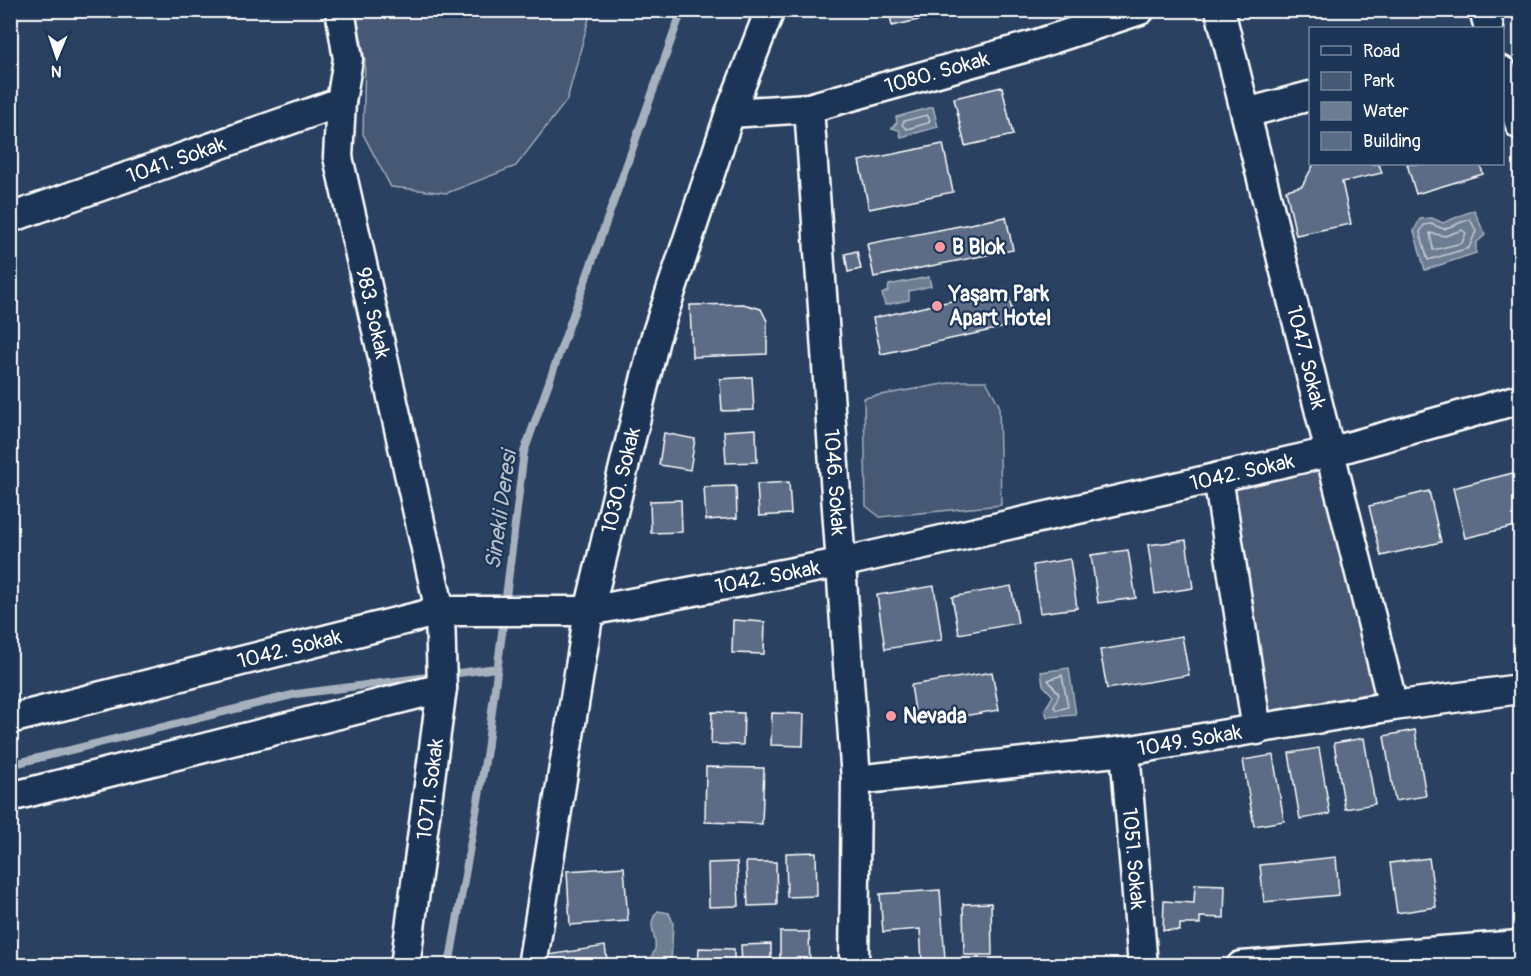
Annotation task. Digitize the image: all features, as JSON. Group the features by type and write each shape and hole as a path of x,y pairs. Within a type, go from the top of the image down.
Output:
{"street":[{"name":"983. Sokak","path":"340,10 348,59 341,102 338,157 440,611"},
{"name":"1030. Sokak","path":"532,966 589,611 655,339 730,113 770,10"},
{"name":"1080. Sokak","path":"730,113 809,108 1034,45 1140,10"},
{"name":"1047. Sokak","path":"1220,10 1393,706"},
{"path":"1484,10 1489,27"},
{"path":"1504,75 1521,125"},
{"path":"1246,113 1309,97"},
{"name":"1041. Sokak","path":"10,218 341,102"},
{"name":"1046. Sokak","path":"809,108 856,780 854,966"},
{"name":"1042. Sokak","path":"10,719 440,611 589,611 840,563 1330,452 1521,399"},
{"path":"1218,477 1257,730"},
{"name":"1071. Sokak","path":"405,966 442,688 440,611"},
{"path":"10,797 442,688"},
{"name":"1049. Sokak","path":"856,780 1125,751 1393,706 1521,689"},
{"name":"1051. Sokak","path":"1125,751 1143,966"},
{"path":"1241,966 1343,956 1449,959 1521,945"}],"green space":[{"path":"356,10 591,11 567,100 516,166 447,193 391,187 363,134 365,60"},
{"path":"960,381 986,381 999,405 1001,505 880,517 866,506 864,398"},
{"path":"1318,470 1376,692 1267,713 1231,490"}],"water":[{"path":"933,107 938,127 901,137 899,130 892,128 897,122 896,117"},
{"path":"1474,210 1485,235 1476,243 1476,253 1425,270 1414,231 1420,219 1432,218 1443,223"},
{"path":"929,277 931,286 909,291 909,300 885,305 882,294 888,291 889,285"},
{"path":"1069,668 1076,715 1047,717 1045,709 1053,696 1043,685 1041,672"},
{"path":"658,911 669,913 673,923 671,965 643,965 655,950 652,925 653,918"}],"building":[{"path":"889,10 961,10 892,26"},
{"path":"1002,87 1013,135 965,146 954,98"},
{"name":"B Blok","path":"943,144 953,192 869,209 859,161"},
{"path":"1313,165 1379,165 1382,173 1342,182 1351,224 1296,235 1286,190 1302,186"},
{"path":"1407,165 1480,165 1483,174 1416,194"},
{"name":"B Blok","path":"1006,217 1013,250 874,277 867,244"},
{"path":"857,251 861,269 848,272 845,254"},
{"path":"1007,289 1015,325 881,354 873,318"},
{"path":"743,304 761,309 767,321 767,354 692,357 690,305"},
{"path":"752,377 754,410 722,411 720,379"},
{"path":"756,429 757,462 726,463 724,431"},
{"path":"664,433 695,439 690,470 659,465"},
{"path":"1513,473 1520,504 1520,525 1465,538 1453,488"},
{"path":"789,482 791,514 759,516 757,484"},
{"path":"736,486 737,518 706,520 704,487"},
{"path":"1429,491 1441,542 1381,556 1369,506"},
{"path":"681,500 682,532 651,533 650,501"},
{"path":"1186,540 1193,588 1155,594 1148,545"},
{"path":"1128,550 1136,598 1098,603 1091,555"},
{"path":"1070,559 1077,608 1040,613 1033,565"},
{"path":"934,586 942,640 885,649 877,595"},
{"path":"1011,586 1018,623 959,634 952,597"},
{"path":"733,620 765,622 764,654 732,653"},
{"path":"1182,636 1189,675 1107,689 1100,650"},
{"path":"992,672 999,710 917,724 911,685"},
{"path":"712,712 744,713 743,745 711,744"},
{"path":"772,713 804,714 803,746 771,745"},
{"path":"1415,730 1426,796 1395,801 1384,736"},
{"path":"1364,738 1375,804 1345,809 1334,743"},
{"path":"1319,748 1330,814 1300,819 1289,753"},
{"path":"1273,755 1284,821 1254,826 1243,760"},
{"path":"706,767 764,768 762,824 705,822"},
{"path":"816,852 817,896 787,897 786,853"},
{"path":"1336,857 1339,895 1264,902 1260,865"},
{"path":"1429,858 1436,907 1397,913 1390,863"},
{"path":"737,862 739,906 709,907 708,863"},
{"path":"746,862 776,862 777,905 748,906"},
{"path":"624,867 628,921 570,925 567,871"},
{"path":"1195,884 1225,885 1224,918 1200,917 1200,924 1180,924 1180,931 1163,930 1164,901 1194,903"},
{"path":"940,890 945,960 922,962 920,929 883,932 880,894"},
{"path":"991,903 992,955 964,955 963,904"},
{"path":"780,932 809,932 810,966 780,966"},
{"path":"771,944 771,966 742,966 741,945"},
{"path":"605,946 608,966 550,966 548,955"},
{"path":"699,948 734,949 734,966 698,966"}],"waterway":[{"name":"Sinekli Deresi","path":"505,605 524,452 682,10"},
{"path":"1519,10 1520,16"},
{"name":"Sinekli Deresi","path":"449,966 487,750 504,617"},
{"path":"10,765 296,694 497,668"}],"place":[{"name":"B Blok","path":"940,247"},
{"name":"Yaşam Park Apart Hotel","path":"937,306"},
{"name":"Nevada","path":"891,716"}]}
